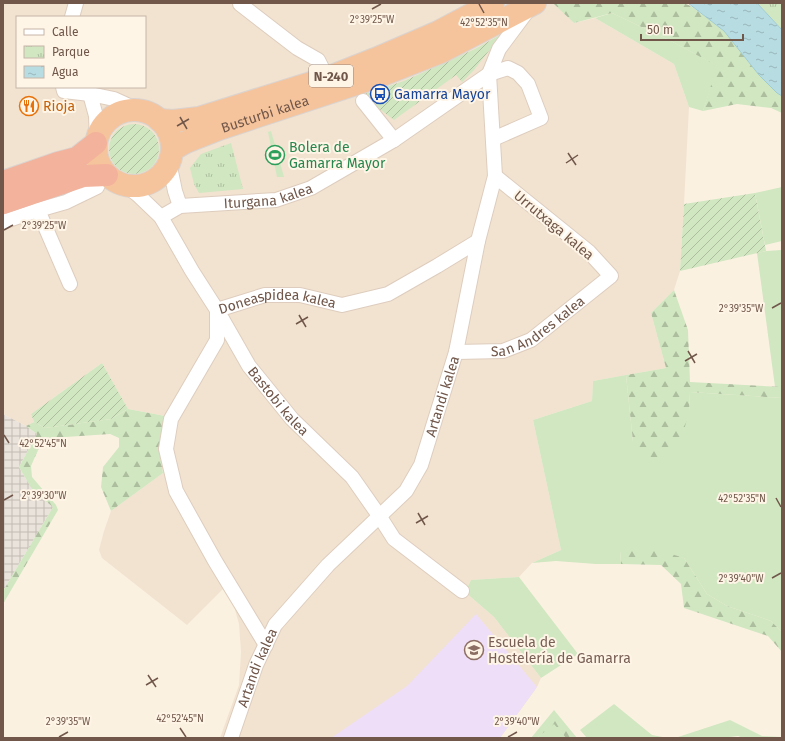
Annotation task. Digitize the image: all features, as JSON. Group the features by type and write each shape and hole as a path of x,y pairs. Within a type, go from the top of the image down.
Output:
{"highway":[{"name":"Busturbi kalea","path":"160,120 173,121 199,118 325,72 376,59 438,32 493,3"},
{"name":"Busturbi kalea","path":"171,156 186,142 219,129 377,77 441,52 533,4"},
{"path":"111,178 102,168 96,151 97,140 102,126 112,117 124,111 138,110"},
{"name":"N-240","path":"138,110 149,113 160,120"},
{"path":"160,120 167,128 171,138 171,156"},
{"path":"3,182 77,158 97,140"},
{"name":"N-240","path":"3,203 83,176 111,178 138,186 151,182 162,174 171,156"}],"street":[{"path":"72,16 76,3"},
{"path":"240,3 297,48 318,60 325,72"},
{"name":"Artandi kalea","path":"231,738 256,665 276,625 328,566 406,491 421,465 456,352 478,241 495,176 489,74 499,49 533,4"},
{"name":"Iturgana kalea","path":"161,217 180,206 276,200 311,188 394,140 489,74 508,68 518,73 528,84 541,118 493,139"},
{"path":"63,88 64,91 114,99 138,110"},
{"path":"90,94 96,116 97,140"},
{"path":"363,101 394,140"},
{"path":"171,156 175,192 180,206"},
{"name":"Urrutxaga kalea","path":"495,176 589,252 611,276"},
{"path":"3,222 66,202 97,187 111,178"},
{"name":"Bastobi kalea","path":"111,178 161,217 192,271 218,310 250,366 292,419 352,477 394,540 462,591"},
{"path":"38,210 70,284"},
{"name":"Doneaspidea kalea","path":"266,645 219,568 176,492 166,449 171,419 217,340 218,310 265,295 300,295 342,305 388,294 478,241"},
{"name":"San Andres kalea","path":"456,352 503,352 531,340 611,276"}],"shaded area":[{"path":"3,3 554,3 574,23 595,18 674,64 689,107 680,271 674,290 651,313 666,368 593,381 592,401 533,420 561,550 532,563 519,577 471,580 465,592 494,617 541,678 537,687 500,738 220,738 239,685 241,652 239,624 232,599 225,587 187,625 102,558 99,550 111,511 163,473 159,450 165,416 128,409 102,363 31,414 34,422 26,426 3,414"},
{"path":"3,414 26,426 37,434 19,467 33,491 53,507 3,591"},
{"name":"Escuela de Hostelería de Gamarra","path":"476,614 537,687 500,738 331,738 407,686"}],"green space":[{"path":"683,3 691,6 724,31 759,75 782,96 782,113 771,108 737,104 703,111 717,66 671,41 612,13 574,23 554,4"},
{"path":"757,3 782,3 782,30"},
{"path":"612,13 671,41 718,66 703,111 689,107 674,64 595,18"},
{"path":"502,34 474,70 462,82 456,75 394,120 361,95 404,81 475,49"},
{"path":"129,124 139,124 152,131 159,144 159,154 152,167 139,174 129,174 120,170 113,163 109,154 109,144 113,135 120,128"},
{"name":"Bolera de Gamarra Mayor","path":"271,131 284,177 277,177 268,132"},
{"path":"231,143 243,189 199,193 194,184 190,168 201,154"},
{"path":"782,187 782,241 765,245 755,193"},
{"path":"755,193 766,251 680,271 684,204"},
{"path":"782,250 782,387 775,387 757,253"},
{"path":"674,290 688,330 690,382 782,387 782,398 690,392 689,411 680,446 654,460 633,442 626,375 666,368 651,313"},
{"path":"102,363 128,409 111,419 45,428 34,422 31,414"},
{"path":"626,375 633,442 689,411 690,392 782,398 782,632 771,621 727,606 707,594 684,558 620,551 621,564 556,561 532,563 561,550 533,420 592,401 593,381"},
{"path":"128,409 165,416 159,450 163,473 111,511 101,487 103,467 119,447 119,438 110,434 51,438 38,450 31,466 32,477 56,505 58,510 3,604 3,591 53,507 33,491 19,467 37,434 26,426 34,422 45,428 111,419"},
{"path":"637,548 662,551 684,558 707,594 727,606 771,621 782,632 782,652 768,636 684,608 681,584 661,565 621,564 620,550"},
{"path":"519,577 578,654 541,678 494,617 465,592 471,580"},
{"path":"614,704 652,735 668,738 587,738 580,730"},
{"path":"554,710 577,738 566,738 554,724 537,738 531,738"},
{"path":"730,720 762,736 782,738 743,738 738,736 721,738 675,738"},
{"path":"554,723 566,738 537,738"}],"water":[{"path":"688,3 757,3 782,30 782,96 759,75 724,31"}],"place":[{"name":"Gamarra Mayor","path":"380,94"},
{"name":"Rioja","path":"29,106"},
{"name":"Bolera de Gamarra Mayor","path":"275,155"},
{"name":"Escuela de Hostelería de Gamarra","path":"474,650"}]}
